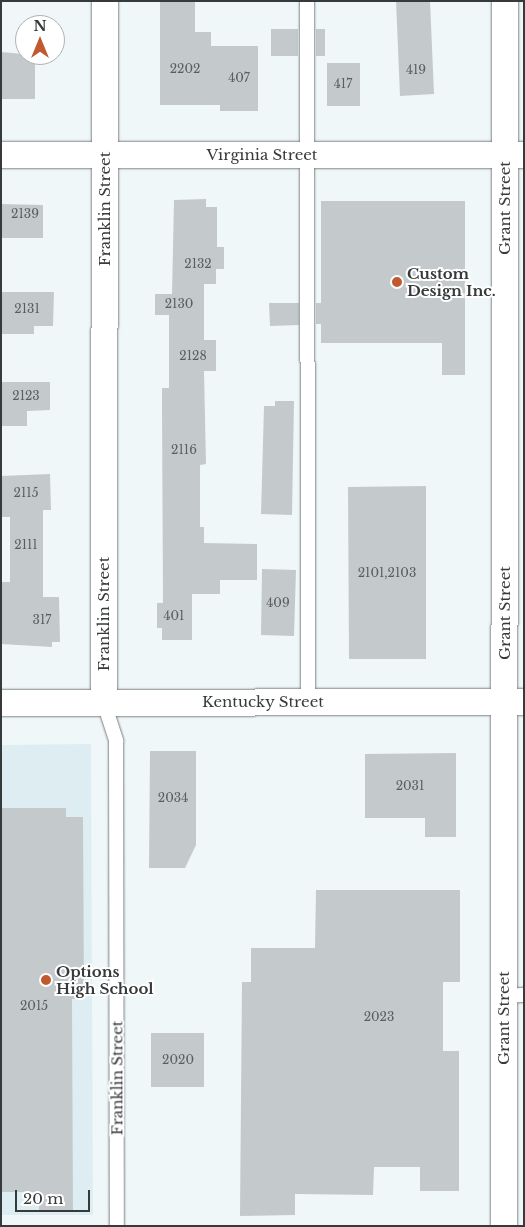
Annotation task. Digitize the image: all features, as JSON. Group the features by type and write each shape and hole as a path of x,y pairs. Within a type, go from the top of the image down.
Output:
{"street":[{"name":"Franklin Street","path":"104,703 105,1"},
{"name":"Grant Street","path":"504,1226 514,996 514,155 505,1"},
{"name":"Virginia Street","path":"1,155 514,155"},
{"name":"Kentucky Street","path":"1,703 514,702"}],"lane":[{"path":"307,1 308,702"},
{"name":"Franklin Street","path":"104,703 116,741 117,1226"}],"shaded area":[{"name":"Options High School","path":"91,744 93,1215 1,1215 1,745"}],"building":[{"path":"160,1 195,1 195,32 211,32 211,46 258,46 258,111 220,111 220,105 160,105"},
{"path":"396,1 430,1 434,94 400,96"},
{"path":"271,29 298,29 298,56 271,56"},
{"path":"316,29 325,29 325,56 316,56"},
{"path":"1,52 15,53 15,65 35,65 35,99 1,99"},
{"path":"327,63 360,63 360,106 327,106"},
{"path":"206,199 206,207 217,207 217,247 224,247 224,269 216,269 216,284 204,284 204,340 216,340 216,371 204,371 206,464 200,465 200,527 204,527 204,543 257,544 257,580 220,580 220,594 192,594 192,640 162,640 162,628 157,628 157,603 163,603 162,388 169,388 169,315 155,315 155,294 172,294 174,200"},
{"path":"321,201 465,201 465,375 442,375 442,343 321,343 321,324 316,324 316,303 321,303"},
{"path":"1,204 43,205 43,238 1,238"},
{"path":"1,292 54,292 53,326 34,326 34,334 1,334"},
{"path":"269,303 299,303 299,325 270,326"},
{"path":"1,382 50,382 50,410 27,411 27,426 1,426"},
{"path":"275,401 294,401 292,515 261,514 264,406 275,406"},
{"path":"50,474 51,510 43,510 43,597 59,597 60,642 52,642 52,647 1,644 1,582 10,582 10,517 1,517 1,476"},
{"path":"426,486 426,659 349,659 348,487"},
{"path":"262,569 296,570 294,636 261,635"},
{"path":"150,751 196,751 196,845 185,868 149,868"},
{"path":"456,753 456,837 425,837 425,818 365,818 365,754"},
{"name":"Options High School","path":"1,808 66,808 66,817 83,817 84,999 72,999 73,1212 39,1212 39,1192 1,1192"},
{"path":"316,890 460,890 460,982 443,982 443,1051 459,1051 459,1191 420,1191 420,1167 374,1167 373,1195 295,1194 295,1215 240,1216 242,982 251,982 251,948 315,948"},
{"path":"151,1033 204,1033 204,1087 151,1087"}],"place":[{"name":"Custom Design Inc.","path":"397,282"},
{"name":"Options High School","path":"46,980"}]}
